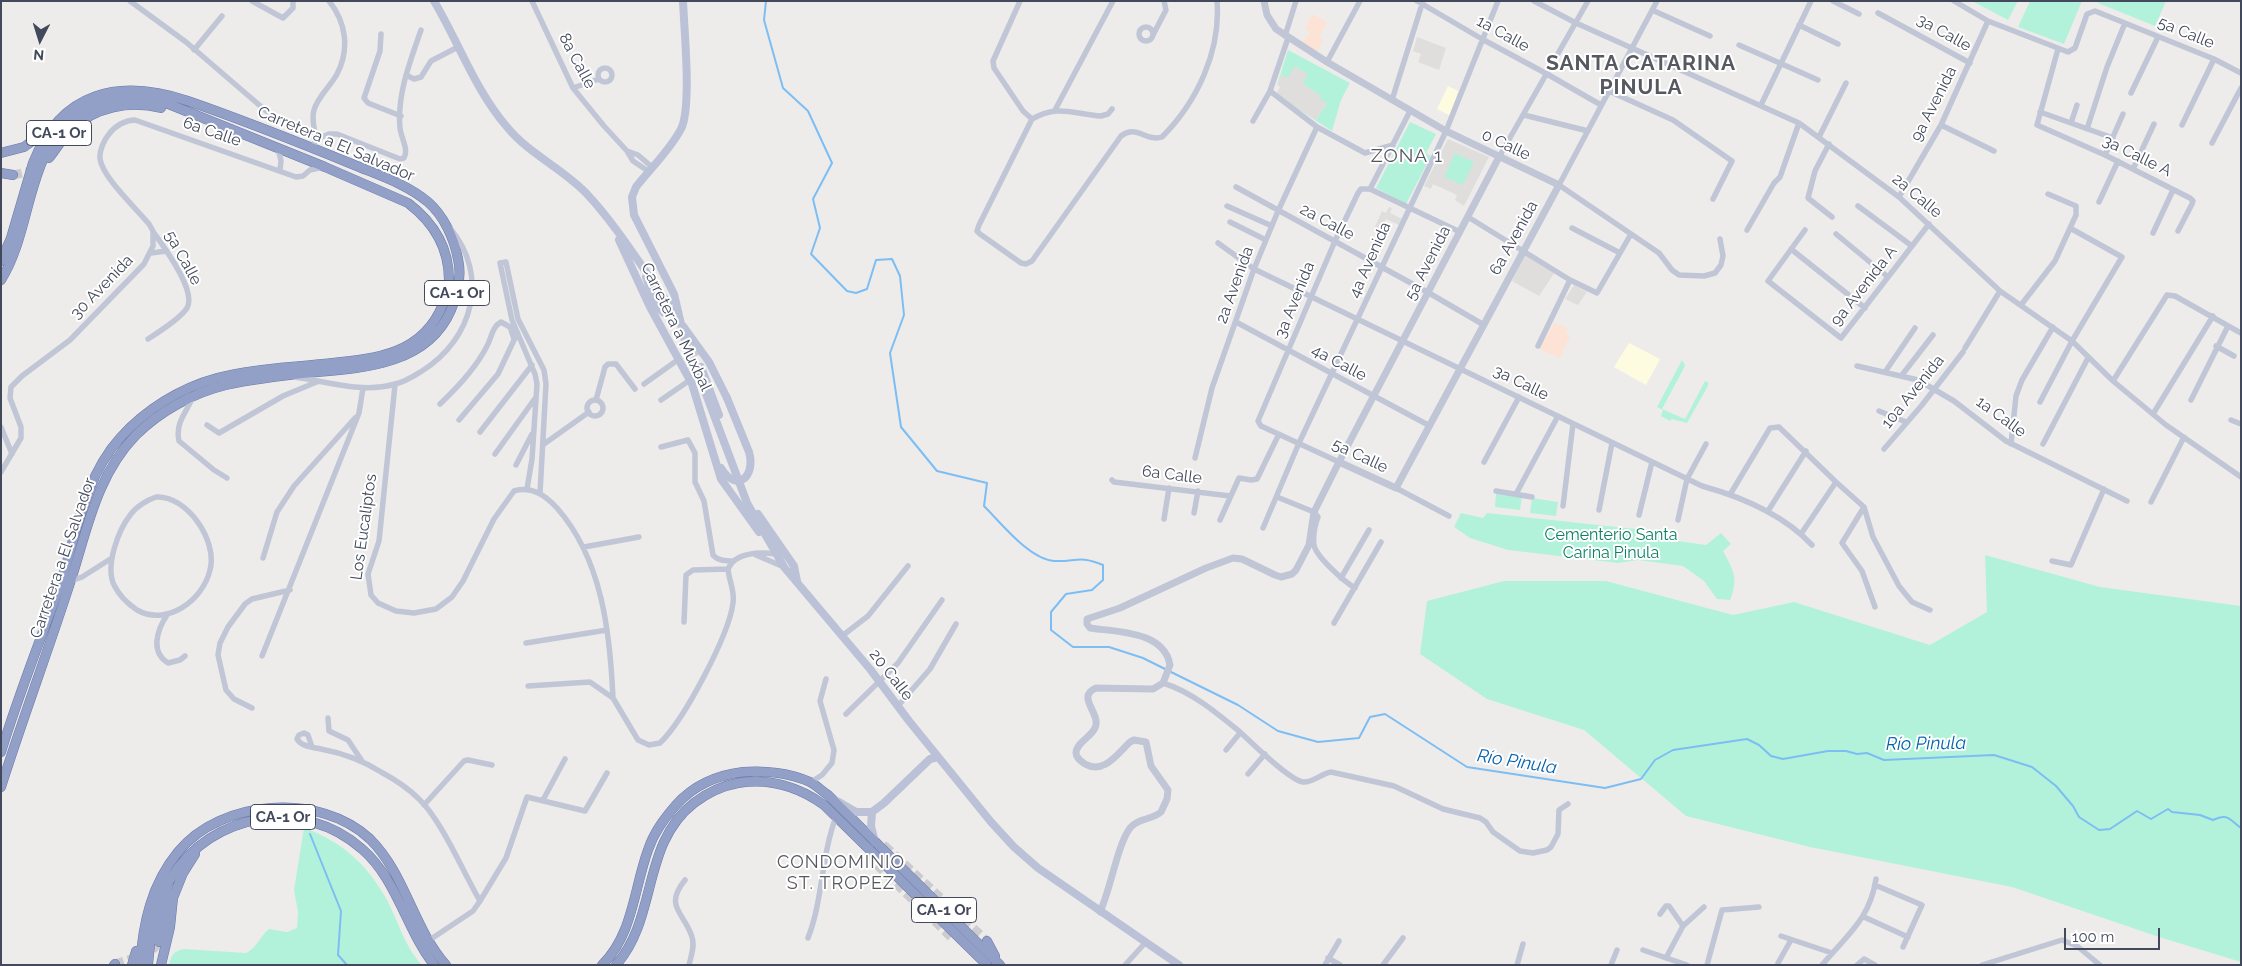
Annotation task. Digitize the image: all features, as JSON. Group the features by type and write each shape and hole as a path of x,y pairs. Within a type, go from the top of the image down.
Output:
{"highway":[{"name":"Carretera a El Salvador","path":"1,262 11,238 37,151 54,126 63,116 85,100 99,94 133,89 168,94 314,148 404,186 430,203 448,228 454,242 460,278 457,294 449,314 433,335 411,352 387,363 225,385 193,397 182,408 146,426 127,445 110,469 93,507 71,581 1,787"},
{"name":"Carretera a El Salvador","path":"1,280 11,262 22,233 43,157 54,139 78,114 105,101 133,97 160,101 398,197 420,212 428,221 443,249 449,274 446,294 438,316 416,340 392,353 365,360 236,374 196,386 155,407 119,438 107,456 90,490 60,585 2,748"},
{"path":"49,158 72,129 85,119 110,108 138,104 203,118"},
{"path":"1,153 30,144 38,136 54,126"},
{"path":"1,173 13,175"},
{"name":"CA-1 Or","path":"602,965 612,956 622,937 648,850 660,824 681,800 700,785 733,773 768,772 811,782 828,795 1000,965"},
{"name":"CA-1 Or","path":"616,965 627,950 636,932 658,852 666,834 686,809 708,793 729,784 752,781 768,782 796,789 824,805 987,965"},
{"name":"CA-1 Or","path":"140,965 146,915 152,895 165,871 180,850 214,824 233,816 266,808 296,808 315,810 337,818 370,840 394,868 428,941 446,965"},
{"name":"CA-1 Or","path":"148,965 152,921 170,878 186,858 221,831 237,824 274,817 306,820 341,833 363,849 384,875 424,952 434,965"},
{"path":"161,965 170,927 173,898 183,873 203,843"},
{"path":"159,942 170,878"},
{"path":"132,965 138,933 146,915"},
{"path":"951,937 979,965"},
{"path":"987,941 1000,965"}],"main road":[{"name":"Carretera a Muxbal","path":"434,1 478,84 506,126 519,140 585,192 615,229 666,300"},
{"name":"20 Calle","path":"683,1 686,83 685,113 682,128 636,187 632,197 632,206 636,220 670,286 682,324 687,350 700,378 748,503 784,567 842,636 930,748 1014,847 1038,868 1179,965"},
{"name":"Carretera a Muxbal","path":"615,229 650,307 691,382 721,479 756,528 768,540"},
{"path":"642,265 656,306 664,314 677,309"},
{"path":"682,324 708,362 726,398 751,459 751,472 746,478 736,481 731,480 721,468 702,399 691,382"},
{"path":"697,359 706,378 729,445 749,495 758,514 794,566 797,583"},
{"path":"875,842 871,826 872,812 881,800 927,756 930,748"},
{"path":"879,805 884,803 930,759 938,757"},
{"path":"828,795 856,812 872,812"}],"street":[{"path":"130,1 194,50 272,116 317,139 329,134 337,134 403,159 406,153 400,129 402,93 421,30"},
{"path":"252,1 283,18 293,8 293,1"},
{"path":"314,148 317,139 313,125 313,112 320,97 337,74 343,56 343,25 329,1"},
{"name":"8a Calle","path":"532,1 573,88 604,126 627,150 633,160 650,169"},
{"path":"1020,1 993,61 994,68 1023,111 1032,119"},
{"path":"1056,110 1114,1"},
{"path":"1152,36 1166,10 1164,1"},
{"path":"1112,109 1108,114 1101,116 1056,110 1044,112 1032,119 977,231 1021,263 1026,264 1032,261 1127,131 1133,130 1149,138 1162,137 1193,98 1206,72 1212,49 1217,1"},
{"name":"0 Calle","path":"1264,1 1271,22 1286,37 1446,131 1559,185 1659,253 1672,270 1684,276 1704,276 1715,273 1721,265 1723,256 1720,239"},
{"path":"1253,121 1270,91 1296,1"},
{"path":"1326,62 1360,1"},
{"name":"4a Avenida","path":"1263,528 1299,443 1408,208 1446,131 1498,1"},
{"name":"2a Calle","path":"1534,1 1576,23 1799,123 1899,197 2000,291 2072,341 2113,381 2153,414 2240,475"},
{"name":"5a Avenida","path":"1164,680 1170,665 1165,652 1154,641 1138,635 1090,628 1087,624 1087,619 1120,608 1206,568 1233,558 1242,559 1275,575 1286,576 1296,570 1309,545 1314,512 1339,462 1500,157 1588,1"},
{"name":"6a Avenida","path":"1396,488 1657,1"},
{"path":"1761,105 1811,1"},
{"path":"1833,1 1858,14"},
{"path":"1954,1 1988,21 2058,49 2040,112 2113,138"},
{"path":"1392,100 1421,2"},
{"name":"1a Calle","path":"1421,2 1482,40 1547,74 1601,106"},
{"path":"1652,10 1710,36"},
{"name":"5a Calle","path":"2058,49 2071,51 2075,48 2087,14 2092,11 2214,59 2241,73"},
{"name":"3a Calle","path":"1878,13 1970,63"},
{"path":"194,50 222,16"},
{"name":"9a Avenida","path":"1899,197 1941,125 1988,21"},
{"path":"2087,129 2107,67 2125,23"},
{"path":"1799,25 1838,44"},
{"path":"382,34 380,51 364,98 368,103 401,116"},
{"path":"2131,93 2158,36"},
{"path":"1739,45 1818,80"},
{"path":"406,75 415,79 421,77 431,61 458,47"},
{"path":"2182,125 2214,59"},
{"path":"573,88 599,79"},
{"path":"1819,137 1846,83"},
{"path":"2212,143 2241,88"},
{"path":"1270,91 1317,127 1365,153 1393,145"},
{"path":"1609,91 1673,120 1732,162 1713,199"},
{"path":"2071,123 2077,105"},
{"path":"1410,111 1370,189 1460,232"},
{"name":"3a Calle A","path":"2040,112 2037,125 2133,168 2193,201 2178,231"},
{"path":"2105,155 2123,114"},
{"path":"1524,115 1588,131"},
{"name":"6a Calle","path":"153,231 107,174 100,160 101,148 112,130 125,121 135,120 299,177 310,170 325,167"},
{"path":"1747,230 1774,183 1780,177 1799,123"},
{"path":"2133,168 2154,124"},
{"path":"1941,125 1994,152"},
{"name":"2a Avenida","path":"1195,458 1212,388 1254,269 1278,211 1317,127"},
{"path":"1829,144 1814,172 1808,199 1832,217"},
{"path":"278,148 282,161 280,170"},
{"path":"2099,202 2118,161"},
{"name":"2a Calle","path":"1236,187 1430,292 1484,325"},
{"name":"3a Avenida","path":"1259,424 1335,241 1361,189 1370,189"},
{"path":"2153,233 2173,190"},
{"path":"2021,305 2055,261 2077,208 2048,194"},
{"path":"1227,206 1272,226"},
{"path":"1858,206 1912,246"},
{"path":"282,376 322,380 344,386 363,388 395,384 419,373 444,356 464,328 470,312 472,291 465,249 456,234 436,211"},
{"path":"1468,217 1570,280 1597,294 1631,234"},
{"path":"1230,222 1266,240"},
{"name":"9a Avenida A","path":"1791,249 1768,280 1840,338 1929,224"},
{"path":"1572,228 1620,253"},
{"path":"2040,402 2072,341 2122,257 2070,228"},
{"path":"1805,230 1791,249 1865,308"},
{"name":"5a Calle","path":"148,339 186,310 190,303 187,287 153,231"},
{"name":"30 Avenida","path":"1,472 21,438 21,432 10,398 11,387 22,376 70,340 144,264 153,246 153,231"},
{"path":"1836,234 1888,277"},
{"name":"3a Calle","path":"1218,243 1254,269 1311,297 1702,486 1731,493 1768,511 1801,534 1812,545"},
{"path":"151,253 166,251"},
{"path":"459,420 498,374 516,336 500,263 506,262 518,319 544,370 546,384 540,493"},
{"path":"1538,346 1570,280"},
{"name":"10a Avenida","path":"1884,449 1964,350 2000,291"},
{"path":"2113,381 2168,294 2213,316 2241,333"},
{"path":"2153,414 2213,316"},
{"path":"440,404 460,385 487,346 496,325 501,322 510,327 527,354 537,384 532,459 527,489 540,493 564,516 584,547 594,570 607,630 613,698 638,740 649,746 660,743 666,738 726,633 733,601 728,569 734,560"},
{"name":"4a Calle","path":"1236,322 1430,426"},
{"path":"2191,400 2216,346 2228,326"},
{"path":"2011,444 2016,396 2022,380 2053,327"},
{"path":"1885,372 1914,328"},
{"path":"1902,375 1933,335"},
{"path":"2216,346 2234,356"},
{"path":"527,354 534,351"},
{"path":"2043,444 2088,358"},
{"path":"644,384 679,359"},
{"path":"589,412 588,404 596,400 605,367 608,364 616,364 621,367 635,389"},
{"path":"480,432 532,365"},
{"name":"1a Calle","path":"1857,366 1918,380 1934,388 1970,412 2011,444 2127,501"},
{"path":"207,425 219,433 283,396 322,380"},
{"path":"661,400 691,382"},
{"name":"Los Eucaliptos","path":"395,384 380,541 368,574 371,595 378,603 396,614 414,613 436,609 452,597 464,580 503,504 514,491 527,489"},
{"path":"262,656 290,590 359,413 363,388"},
{"path":"495,454 536,396"},
{"path":"1484,462 1519,397"},
{"path":"589,412 596,416 602,412 602,404 596,400"},
{"path":"182,408 178,434 179,442 227,478"},
{"path":"544,444 589,412"},
{"path":"1880,412 1906,422"},
{"path":"263,558 277,512 294,486 359,413"},
{"path":"1516,494 1558,416"},
{"path":"2231,420 2241,424"},
{"name":"5a Calle","path":"1259,424 1396,488 1449,516"},
{"path":"1563,506 1573,424"},
{"path":"1731,493 1770,428 1777,426 1864,507 1873,538 1899,586 1912,602 1930,610"},
{"path":"1,427 12,454"},
{"path":"516,465 534,431"},
{"path":"1220,520 1239,478 1257,479 1279,434"},
{"path":"2151,502 2184,437"},
{"path":"661,447 682,440 688,440 692,444 695,453 696,482 704,501 713,555 716,558 726,561 754,554 775,554"},
{"path":"1599,510 1612,443"},
{"path":"1678,520 1688,479 1706,444"},
{"path":"1768,511 1806,451"},
{"path":"1639,515 1652,462"},
{"name":"6a Calle","path":"1112,480 1114,482 1230,496"},
{"path":"1801,534 1836,482"},
{"path":"1164,519 1169,488"},
{"path":"2052,561 2071,566 2104,489"},
{"path":"1496,491 1532,497"},
{"path":"1194,513 1198,492"},
{"path":"167,615 150,614 128,603 114,585 111,576 112,558 117,539 132,512 149,500 164,497 189,510 206,537 211,568 202,588 192,600 167,615 157,633 157,651 161,659 168,663 180,660 185,656"},
{"path":"1277,497 1314,512 1318,517 1314,546 1341,578 1355,588"},
{"path":"1864,507 1844,539 1843,547 1851,553 1862,571 1875,606"},
{"path":"1341,578 1369,530"},
{"path":"584,547 639,537"},
{"path":"1334,623 1381,542"},
{"path":"754,554 784,567"},
{"path":"71,581 82,577 112,558"},
{"path":"842,636 868,616 908,566"},
{"path":"684,622 686,575 693,570 728,569"},
{"path":"252,708 234,699 226,690 218,655 220,643 228,627 245,604 252,599 290,590"},
{"path":"846,714 898,663 942,600"},
{"path":"898,706 930,669 956,624"},
{"path":"526,643 607,630"},
{"path":"811,782 822,776 832,763 834,750 820,701 826,679"},
{"path":"1100,912 1130,828 1137,822 1161,812 1167,799 1168,790 1151,766 1146,742 1134,740 1130,742 1107,764 1099,767 1091,767 1078,759 1076,753 1078,748 1092,734 1096,724 1096,716 1087,701 1087,696 1091,690 1096,688 1153,689 1164,680 1190,694 1298,781 1310,781 1321,774 1338,773 1394,786 1444,809 1480,818 1486,822 1493,832 1520,851 1533,853 1550,847 1558,834 1559,810 1568,804"},
{"path":"528,686 586,681 613,698"},
{"path":"328,718 329,731 348,740 362,761"},
{"path":"1226,750 1240,733"},
{"path":"312,747 341,753 362,761 402,786 424,805 480,900"},
{"path":"1248,774 1265,754"},
{"path":"543,800 565,759"},
{"path":"424,805 464,761 468,760 492,765"},
{"path":"428,941 473,911 506,858 527,797 585,811 607,773"},
{"path":"808,938 814,922 828,844 836,817"},
{"path":"685,880 678,891 675,905 676,911 692,937 689,965"},
{"path":"1822,965 1864,917 1876,882 1922,903 1922,907 1903,947"},
{"path":"1660,914 1666,906 1669,906 1683,926"},
{"path":"1666,958 1683,926 1704,907"},
{"path":"1707,965 1719,932 1721,911 1726,908 1759,907"},
{"path":"1864,917 1908,937"},
{"path":"1781,936 1832,953"},
{"path":"1383,965 1403,938"},
{"path":"1778,964 1791,940"},
{"path":"1325,965 1339,941"},
{"path":"1982,965 2055,941 2071,942 2100,965"},
{"path":"1125,965 1146,942"},
{"path":"1517,965 1523,944"},
{"path":"1611,965 1617,950"},
{"path":"1644,950 1687,965"},
{"path":"1328,958 1340,965"},
{"path":"1857,965 1864,960 1875,965"}],"shaded area":[{"path":"1312,14 1327,22 1319,37 1323,39 1317,52 1302,43 1310,32 1305,29"},
{"path":"1417,37 1446,48 1439,70 1418,62 1421,54 1413,51"},
{"path":"1295,66 1309,75 1302,83 1322,96 1327,103 1316,120 1279,97 1277,92 1280,87 1277,85 1282,74"},
{"path":"1448,86 1458,91 1451,116 1437,109"},
{"path":"1448,139 1489,157 1464,206 1455,200 1457,195 1433,184 1431,189 1424,186"},
{"path":"1389,207 1392,208 1390,213 1402,219 1399,225 1386,219 1380,233 1373,231 1382,211 1386,213"},
{"path":"1525,253 1555,272 1539,296 1512,281"},
{"path":"1574,285 1587,292 1578,305 1565,299"},
{"path":"1554,323 1568,328 1566,333 1570,336 1560,358 1539,349"},
{"path":"1629,343 1660,359 1646,385 1614,367"}],"green space":[{"path":"1972,1 2018,1 2008,20"},
{"path":"2030,1 2082,1 2064,44 2018,27"},
{"path":"2099,1 2166,1 2155,26 2098,3"},
{"path":"1288,50 1350,83 1341,100 1332,131 1279,97 1316,120 1327,103 1320,99 1321,96 1302,83 1308,75 1295,66 1287,78 1282,74 1277,85"},
{"path":"1410,122 1436,134 1426,153 1431,156 1406,204 1376,188"},
{"path":"1455,153 1474,162 1463,185 1444,177"},
{"path":"1682,360 1685,365 1684,368 1662,409 1685,419 1705,381 1708,382 1708,386 1687,423 1672,419 1670,421 1661,416 1663,410 1657,407"},
{"path":"1496,493 1522,496 1520,510 1495,507"},
{"path":"1532,498 1558,502 1556,516 1530,513"},
{"name":"Cementerio Santa Carina Pinula","path":"1461,513 1483,518 1487,513 1663,532 1678,541 1706,545 1721,533 1731,544 1723,551 1734,574 1733,593 1730,600 1717,599 1704,581 1683,566 1638,560 1618,563 1508,550 1470,538 1454,527"},
{"path":"1985,555 2100,587 2241,606 2241,962 2159,937 2012,887 1810,847 1686,816 1584,730 1487,699 1420,654 1427,601 1504,581 1606,581 1733,615 1794,602 1930,645 1987,612"},
{"path":"304,828 329,839 360,862 377,883 389,904 405,940 422,965 169,965 175,952 184,949 246,953 253,948 269,929 287,932 297,928 298,912 294,890"}],"waterway":[{"path":"766,1 764,20 783,88 808,111 832,163 813,199 820,228 811,254 847,291 856,293 867,289 876,260 892,259 900,276 904,315 890,353 901,427 937,471 987,483 984,506 1016,539 1035,554 1054,561 1088,560 1103,565 1103,580 1092,590 1066,594 1051,612 1051,630 1073,647 1109,647 1143,658 1167,670"},
{"name":"Río Pinula","path":"1171,672 1238,705 1278,731 1318,742 1359,738 1370,717 1385,714 1467,767 1605,788 1641,779 1655,760 1673,750 1747,739 1759,745 1771,756 1783,759 1828,751 1846,751 1857,754 1867,753 1884,760 1994,755 2032,767 2056,786 2073,806 2079,817 2099,830 2110,829 2137,811 2151,819 2168,809 2172,812 2200,815 2213,820 2225,817 2241,828"},
{"path":"310,834 341,911 338,955 347,965"}],"tunnel":[{"path":"13,175 37,170"},
{"path":"686,339 697,359"},
{"path":"951,937 875,863 871,854 877,844 885,846 987,941"},
{"path":"115,964 150,953 159,942"}],"district":[{"name":"SANTA CATARINA PINULA","path":"1641,76"},
{"name":"ZONA 1","path":"1407,156"},
{"name":"CONDOMINIO ST. TROPEZ","path":"841,873"}]}
